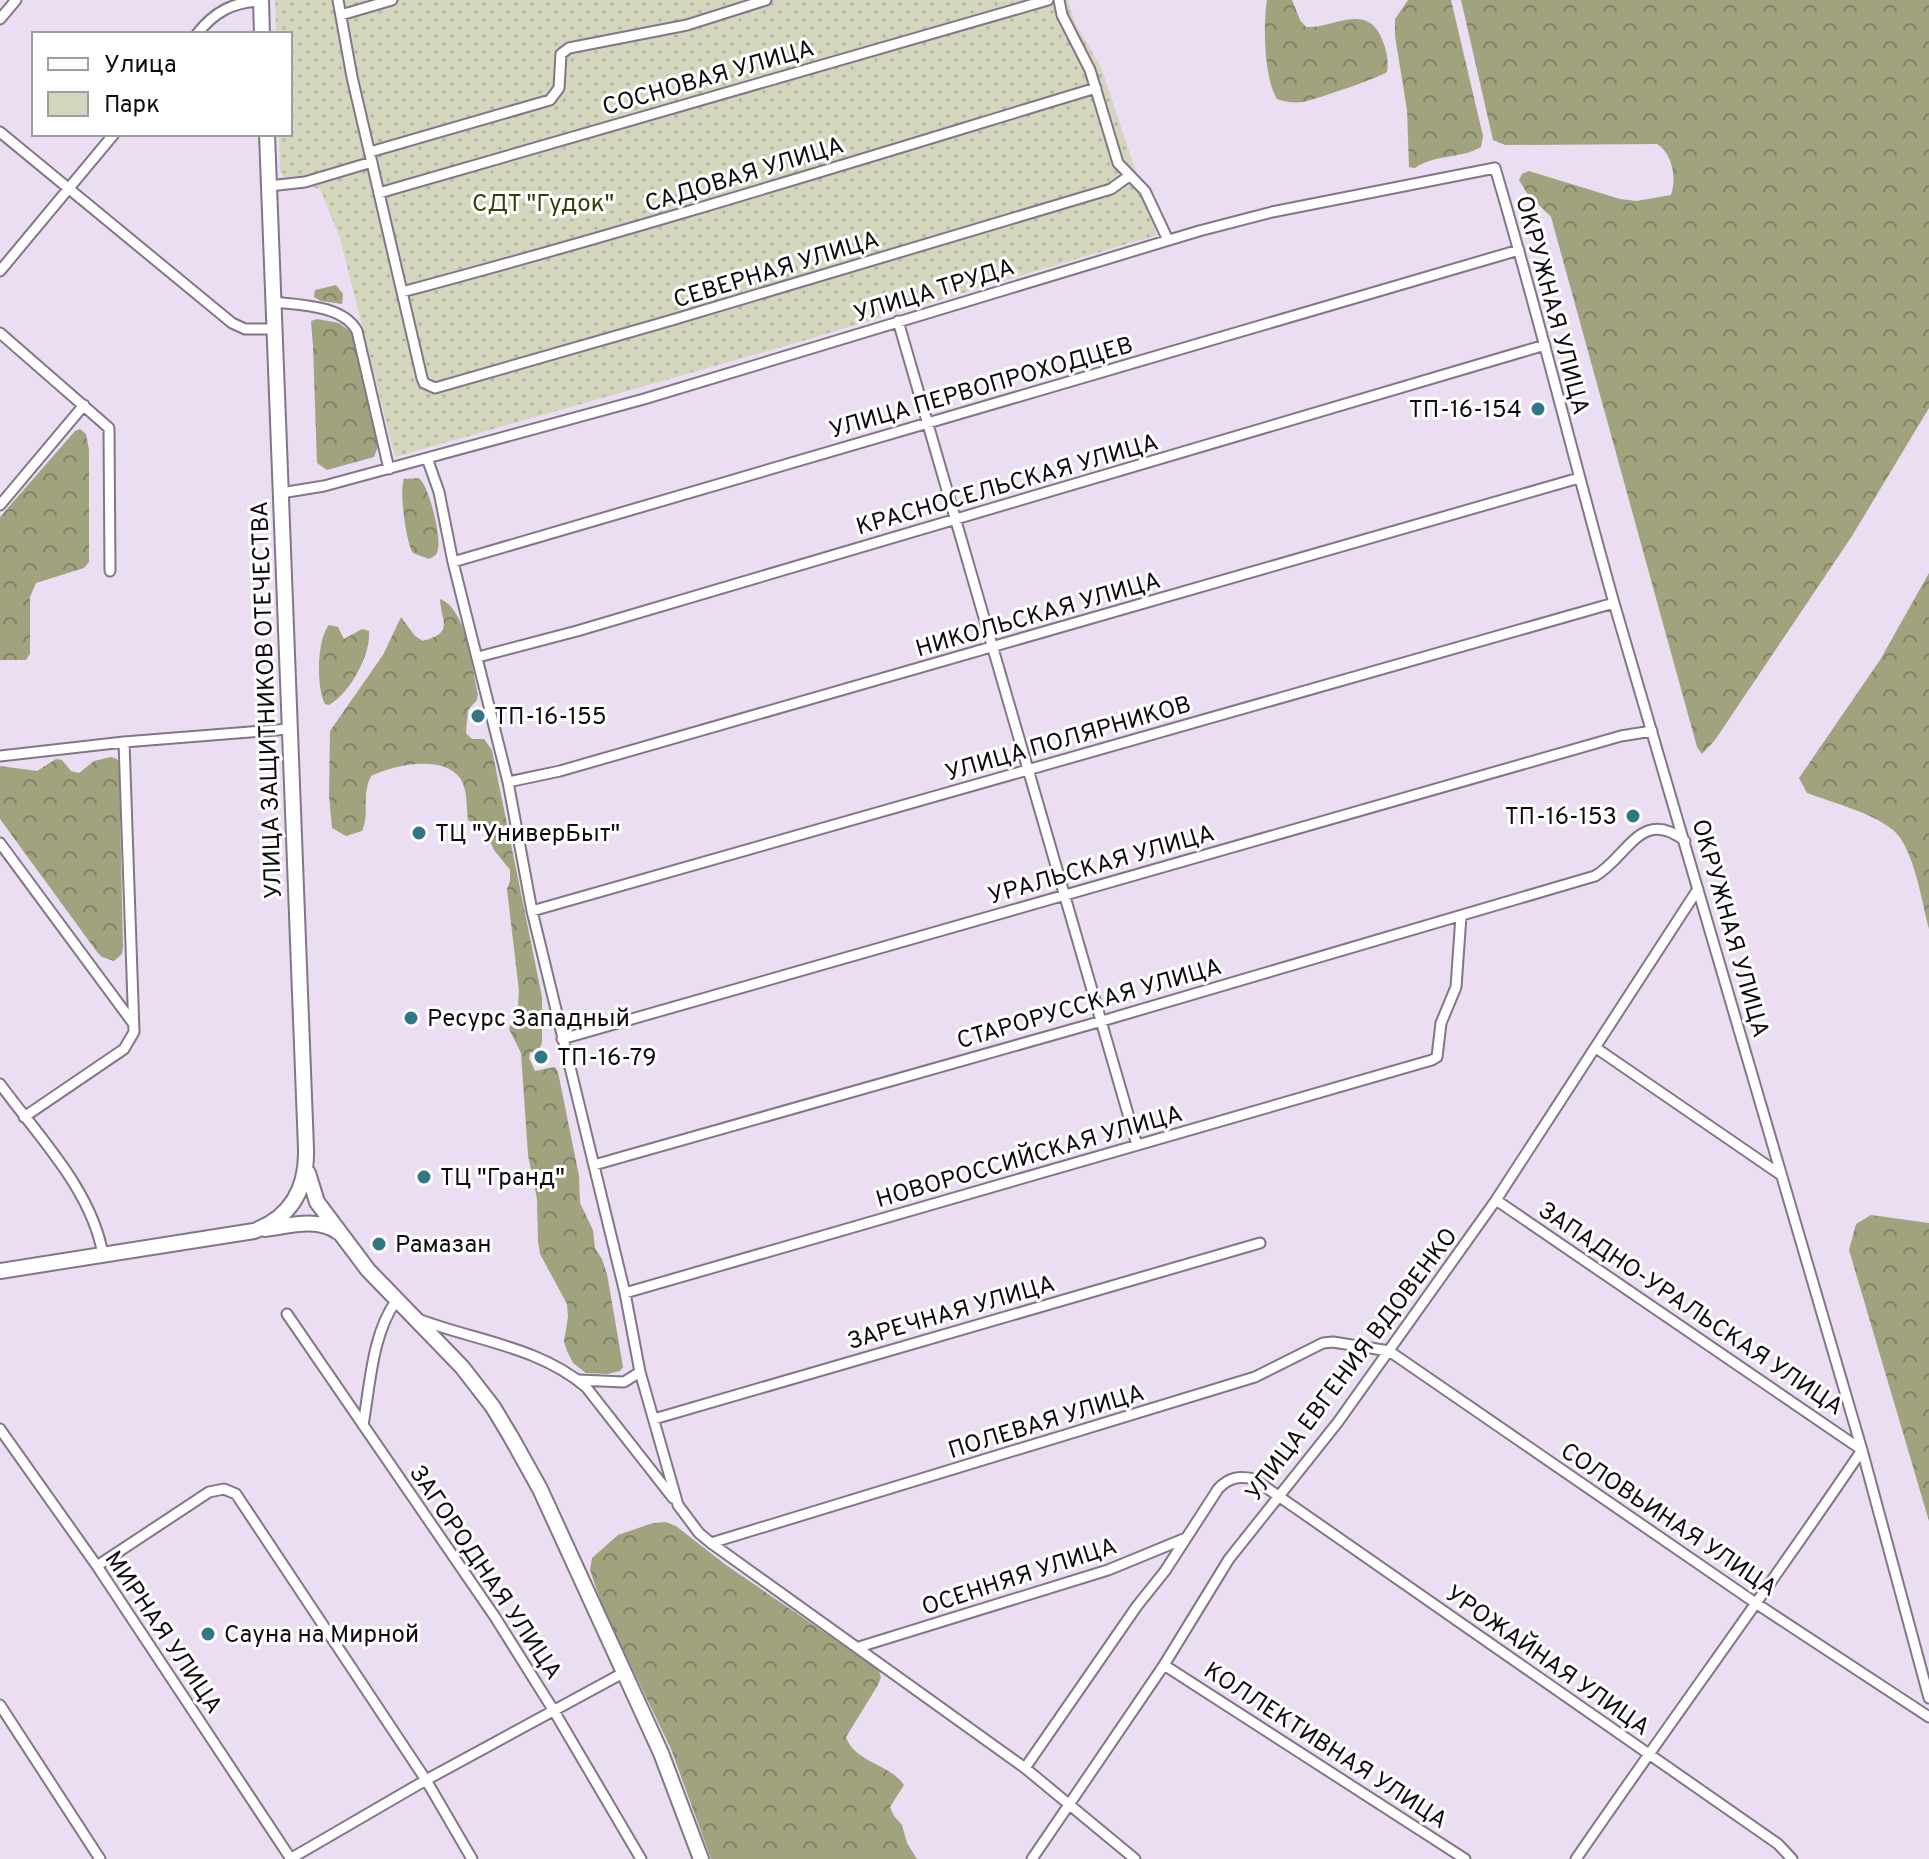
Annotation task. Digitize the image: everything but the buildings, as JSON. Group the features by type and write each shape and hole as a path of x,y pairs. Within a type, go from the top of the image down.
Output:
{"main road":[{"path":"261,1 262,32"},
{"name":"УЛИЦА ЗАЩИТНИКОВ ОТЕЧЕСТВА","path":"249,1232 274,1222 293,1204 304,1182 306,1165 267,136"},
{"path":"306,1165 317,1202 396,1301 462,1367 493,1407 511,1437 546,1502 661,1753 701,1859"},
{"path":"0,1271 316,1224 325,1225 342,1235"}],"street":[{"path":"0,19 16,0"},
{"path":"338,0 402,292"},
{"path":"341,15 392,0"},
{"path":"269,186 305,182 371,157 550,100 559,88 560,57 569,48 687,25 766,0"},
{"name":"СОСНОВАЯ УЛИЦА","path":"379,193 1048,0"},
{"path":"1059,0 1062,15 1085,57 1118,163 1145,191 1168,240"},
{"path":"199,32 222,10 236,3 261,1"},
{"name":"САДОВАЯ УЛИЦА","path":"402,292 688,212 1096,88"},
{"path":"0,132 232,323 245,329 274,329"},
{"path":"0,271 112,136"},
{"name":"УЛИЦА ТРУДА","path":"281,493 306,491 644,399 1168,240 1272,212 1495,168"},
{"name":"ОКРУЖНАЯ УЛИЦА","path":"1495,168 1614,603 1862,1450 1929,1698"},
{"name":"СЕВЕРНАЯ УЛИЦА","path":"402,292 422,378 429,386 441,387 1111,189 1129,176"},
{"name":"УЛИЦА ПЕРВОПРОХОДЦЕВ","path":"453,562 1519,250"},
{"path":"273,302 326,310 352,322 357,331 389,469"},
{"path":"898,321 1137,1145"},
{"path":"0,333 109,428 110,571"},
{"name":"КРАСНОСЕЛЬСКАЯ УЛИЦА","path":"478,657 956,521 1545,345"},
{"path":"0,505 84,405"},
{"path":"427,458 439,492 453,562 508,782 532,911 625,1293 640,1372 678,1505"},
{"name":"НИКОЛЬСКАЯ УЛИЦА","path":"508,782 560,771 1579,478"},
{"name":"УЛИЦА ПОЛЯРНИКОВ","path":"532,911 1614,603"},
{"path":"0,756 124,742 289,729"},
{"name":"УРАЛЬСКАЯ УЛИЦА","path":"562,1039 1621,736 1652,731"},
{"path":"24,1117 124,1049 131,1039 124,742"},
{"name":"СТАРОРУССКАЯ УЛИЦА","path":"594,1165 1102,1021 1595,876 1643,832 1664,829 1686,841"},
{"path":"0,843 133,1023"},
{"name":"УЛИЦА ЕВГЕНИЯ ВДОВЕНКО","path":"1032,1859 1164,1665 1229,1559 1338,1422 1496,1200 1698,889"},
{"name":"НОВОРОССИЙСКАЯ УЛИЦА","path":"625,1293 1432,1060 1438,1050 1441,1023 1456,987 1461,916"},
{"path":"1596,1048 1781,1175"},
{"path":"0,1084 85,1198 101,1238 103,1255"},
{"name":"ЗАПАДНО-УРАЛЬСКАЯ УЛИЦА","path":"1496,1200 1862,1450"},
{"name":"ЗАРЕЧНАЯ УЛИЦА","path":"654,1419 1260,1243"},
{"path":"363,1425 380,1336 388,1312 396,1301"},
{"name":"ЗАГОРОДНАЯ УЛИЦА","path":"287,1314 468,1577 554,1711 641,1859"},
{"path":"414,1318 552,1362 578,1380 621,1430 699,1533 1025,1768 1135,1859"},
{"name":"ПОЛЕВАЯ УЛИЦА","path":"711,1543 1255,1377 1323,1343 1389,1351"},
{"name":"СОЛОВЬИНАЯ УЛИЦА","path":"1389,1351 1757,1604 1929,1717"},
{"path":"578,1380 624,1382 640,1372"},
{"name":"МИРНАЯ УЛИЦА","path":"0,1429 97,1566 291,1859"},
{"path":"1576,1859 1862,1450"},
{"name":"УРОЖАЙНАЯ УЛИЦА","path":"1188,1537 1225,1481 1234,1477 1254,1479 1778,1844 1792,1859"},
{"path":"97,1566 209,1492 224,1489 236,1494 426,1780 472,1859"},
{"path":"1025,1768 1188,1537"},
{"name":"ОСЕННЯЯ УЛИЦА","path":"859,1647 1108,1570 1188,1537"},
{"name":"КОЛЛЕКТИВНАЯ УЛИЦА","path":"1164,1665 1465,1859"},
{"path":"291,1859 426,1780 623,1673"},
{"path":"0,1705 100,1859"}],"green space":[{"name":"СДТ \"Гудок\"","path":"275,0 1068,0 1075,23 1101,67 1157,235 785,346 395,457 340,238 320,189 289,182 280,172 279,136 292,136 292,32 276,32"},
{"path":"1267,0 1292,0 1306,27 1357,19 1366,21 1374,26 1382,40 1387,72 1303,102 1277,99 1269,78 1266,51"},
{"path":"1408,0 1451,0 1483,136 1481,147 1473,151 1431,160 1415,168 1409,167 1407,110 1395,36 1395,19"},
{"path":"1461,0 1929,0 1929,408 1852,536 1715,740 1702,754 1697,747 1551,217 1527,193 1519,180 1522,174 1529,171 1636,201 1671,195 1672,166 1657,144 1505,145 1493,140"},
{"path":"336,285 343,294 342,304 314,297 315,290"},
{"path":"317,319 339,323 351,332 378,446 374,457 327,470 317,463 311,321"},
{"path":"80,429 86,434 89,450 89,562 84,568 36,583 30,597 30,654 26,660 0,660 0,517"},
{"path":"419,478 430,500 438,533 438,551 429,559 413,553 404,516 404,479"},
{"path":"1929,573 1929,929 1912,862 1900,838 1874,818 1807,793 1799,778 1880,660"},
{"path":"440,599 456,614 467,640 478,694 468,710 466,733 472,739 484,739 492,750 542,997 542,1042 529,1058 535,1071 555,1067 558,1072 579,1176 580,1203 593,1230 595,1248 607,1274 623,1367 620,1371 607,1374 586,1373 573,1363 564,1341 567,1304 540,1254 537,1199 528,1155 521,1053 509,1029 518,1005 519,991 507,889 510,870 494,850 484,829 468,820 463,782 442,766 404,765 371,776 366,790 362,831 346,836 332,828 330,731 383,655 401,617 415,636 423,641 443,630"},
{"path":"329,625 338,627 344,639 362,629 369,631 369,641 358,672 344,692 329,705 322,697 319,664 322,641"},
{"path":"111,757 119,763 123,947 122,954 114,961 97,952 0,819 0,766 37,771 56,759 62,760 71,771 79,773 94,761"},
{"path":"1871,1215 1929,1223 1929,1521 1849,1250 1856,1224"},
{"path":"666,1522 676,1526 726,1565 878,1669 881,1677 878,1685 846,1737 856,1752 890,1772 904,1785 890,1807 917,1859 711,1859 671,1749 603,1608 590,1570 592,1558 618,1535 653,1523"}],"place":[{"name":"ТП-16-154","path":"1538,409"},
{"name":"ТП-16-155","path":"478,716"},
{"name":"ТП-16-153","path":"1633,816"},
{"name":"ТЦ \"УниверБыт\"","path":"419,833"},
{"name":"Ресурс Западный","path":"411,1018"},
{"name":"ТП-16-79","path":"541,1057"},
{"name":"ТЦ \"Гранд\"","path":"424,1177"},
{"name":"Рамазан","path":"379,1244"},
{"name":"Сауна на Мирной","path":"208,1634"}]}
